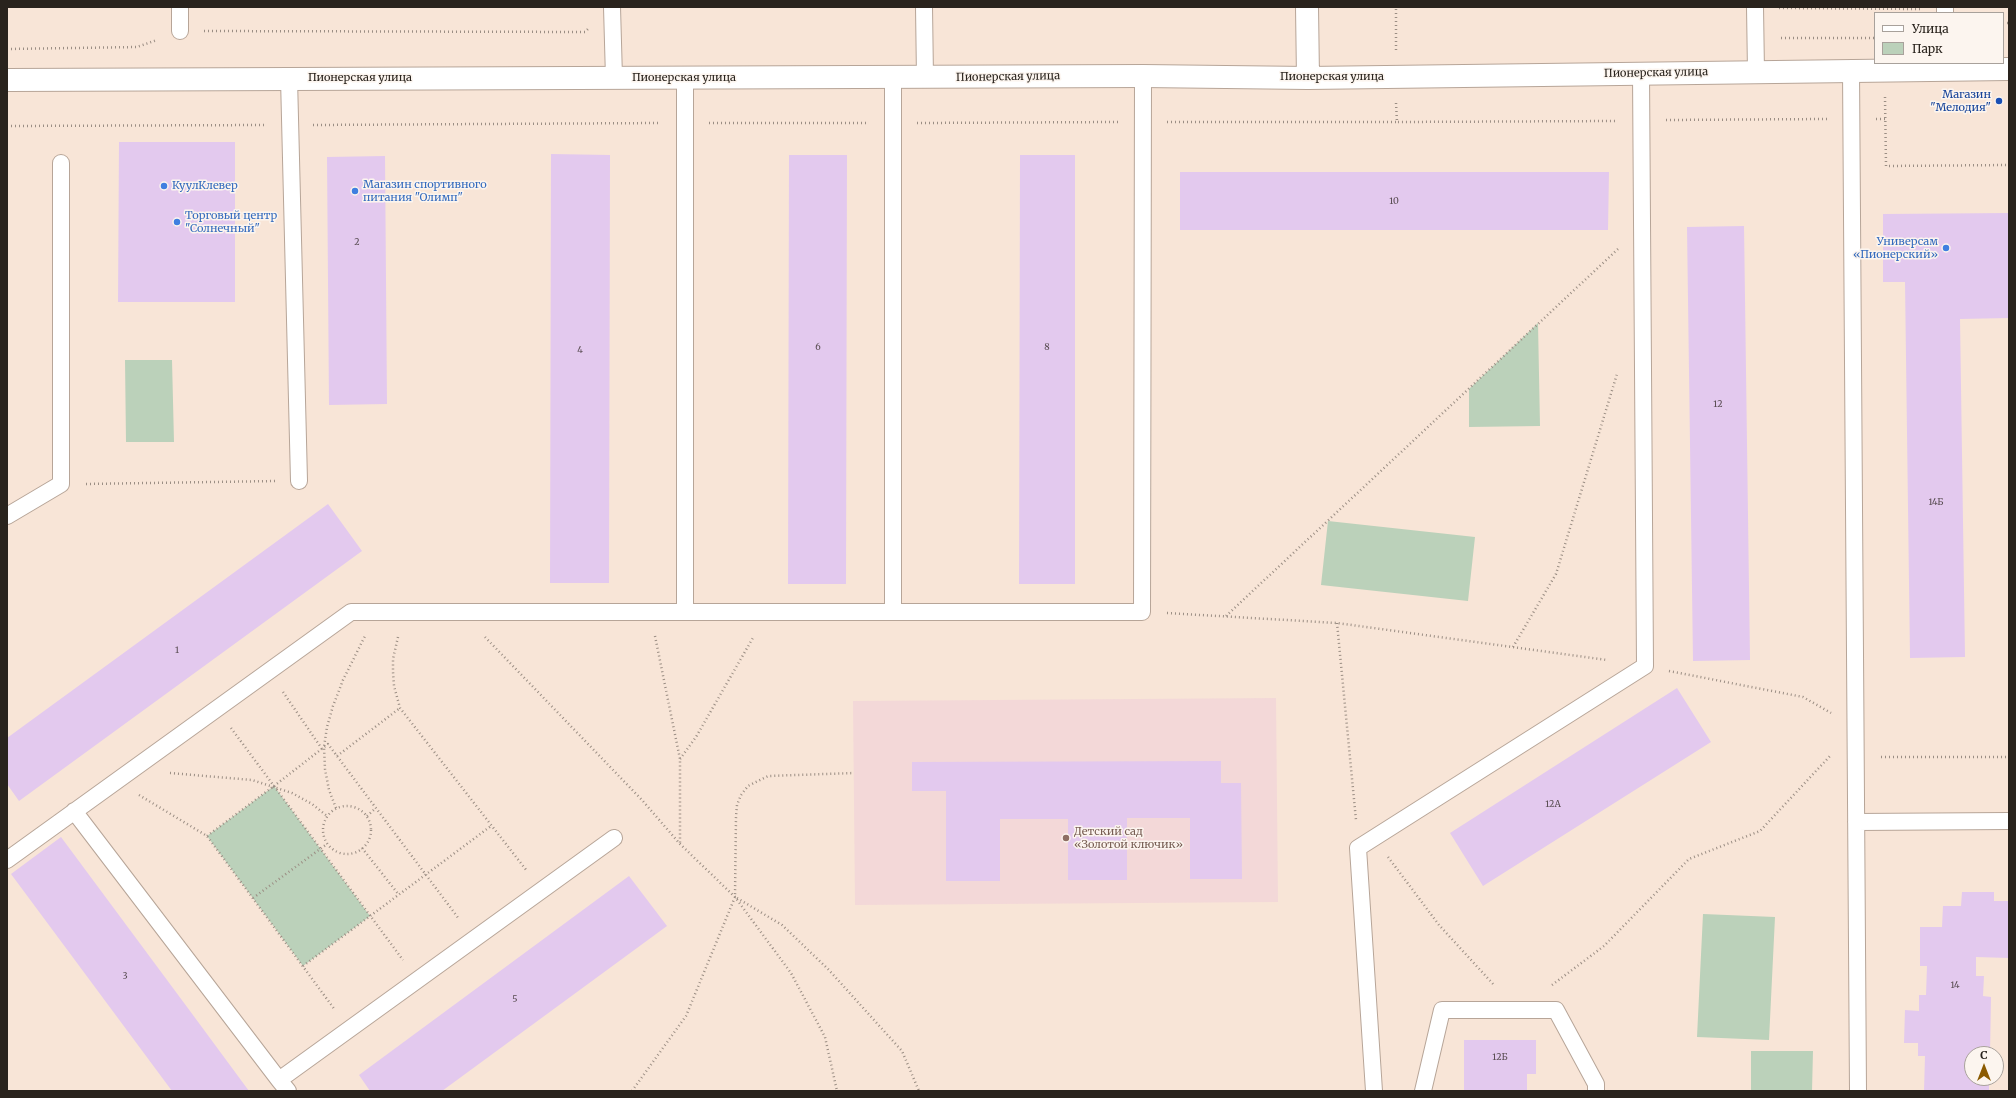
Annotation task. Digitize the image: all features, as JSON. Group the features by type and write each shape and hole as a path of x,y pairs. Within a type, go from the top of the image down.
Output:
{"street":[{"path":"1307,7 1308,78"},
{"name":"Пионерская улица","path":"7,80 290,78 925,78 1143,76 1308,78 1756,72 1948,66 2009,69"}],"lane":[{"path":"180,7 180,31"},
{"path":"612,7 614,78"},
{"path":"924,7 925,78"},
{"path":"1755,7 1756,72"},
{"path":"1851,70 1858,1091"},
{"path":"1374,1091 1358,848 1645,666 1641,73"},
{"path":"7,860 351,612 1142,612 1143,76"},
{"path":"290,78 300,481"},
{"path":"685,78 685,612"},
{"path":"893,78 893,612"},
{"path":"7,516 61,484 61,163"},
{"path":"74,812 284,1085 350,1030 614,838"},
{"path":"1856,822 2009,821"},
{"path":"1423,1091 1442,1010 1556,1010 1596,1084 1596,1091"}],"path":[{"path":"1396,7 1397,122"},
{"path":"1774,8 1921,9"},
{"path":"7,49 137,47 180,31 585,32 590,27"},
{"path":"1776,38 1874,38"},
{"path":"1885,96 1886,166 2009,165"},
{"path":"7,126 1885,119"},
{"path":"1226,617 1641,226"},
{"path":"1513,647 1556,574 1619,368"},
{"path":"61,484 300,481"},
{"path":"336,808 329,790 325,769 324,747 333,706 343,680 377,612"},
{"path":"407,612 395,646 393,659 394,686 400,708 541,890"},
{"path":"462,612 642,800 680,844 735,897 792,973 825,1037 837,1091"},
{"path":"650,612 680,759 680,844"},
{"path":"680,759 696,737 768,612"},
{"path":"1142,612 1337,623 1645,666 1803,697 1856,728 1760,831 1689,860 1604,946 1518,1010 1439,925 1374,838"},
{"path":"1337,623 1358,848"},
{"path":"269,671 322,749"},
{"path":"337,756 400,708"},
{"path":"217,709 418,980"},
{"path":"207,836 328,744 474,939"},
{"path":"1856,757 2009,757"},
{"path":"132,770 226,776 252,780 274,786 312,804 327,816"},
{"path":"632,1091 686,1016 735,897 737,805 748,786 768,776 781,774 854,773"},
{"path":"117,781 207,836 350,1030"},
{"path":"352,807 360,810 367,816 371,831 369,840 362,848 353,853 345,854 337,852 327,844 323,828 327,816 336,808 352,807"},
{"path":"367,816 376,808"},
{"path":"303,966 491,826"},
{"path":"253,898 327,844"},
{"path":"362,848 399,895"},
{"path":"735,897 782,925 828,969 902,1051 919,1091"}],"shaded area":[{"name":"Детский сад «Золотой ключик»","path":"1276,698 1278,902 855,905 853,701"}],"green space":[{"path":"1538,323 1540,426 1469,427 1469,389"},
{"path":"125,360 172,360 174,442 126,442"},
{"path":"1328,521 1475,537 1468,601 1321,585"},
{"path":"274,786 370,916 303,966 207,836"},
{"path":"1703,914 1775,917 1769,1040 1697,1037"},
{"path":"1751,1051 1813,1051 1812,1091 1751,1091"}],"building":[{"name":"Торговый центр \"Солнечный\"","path":"119,142 235,142 235,302 118,302"},
{"path":"551,154 610,155 609,583 550,583"},
{"path":"789,155 847,155 846,584 788,584"},
{"path":"1020,155 1075,155 1075,584 1019,584"},
{"path":"385,156 387,404 329,405 327,157"},
{"path":"1180,172 1609,172 1608,230 1180,230"},
{"path":"2009,213 2009,318 1960,319 1965,657 1910,658 1905,282 1883,282 1883,214"},
{"path":"1744,226 1750,660 1693,661 1687,227"},
{"path":"328,504 362,551 19,801 7,784 7,738"},
{"path":"1677,688 1711,742 1483,886 1450,833"},
{"path":"1221,761 1221,783 1241,783 1242,879 1190,879 1190,818 1127,818 1127,880 1068,880 1068,819 1000,819 1000,881 946,881 946,791 912,791 912,762"},
{"path":"61,837 249,1091 172,1091 11,874"},
{"path":"629,876 667,926 442,1091 370,1091 359,1075"},
{"path":"1962,892 1994,892 1994,901 2009,901 2009,958 1976,957 1976,976 1984,976 1983,996 1991,997 1990,1046 1964,1046 1964,1086 1989,1086 1989,1091 1924,1091 1925,1056 1918,1056 1918,1043 1904,1043 1905,1010 1919,1011 1919,995 1926,995 1927,966 1920,966 1920,927 1942,927 1943,906 1961,906"},
{"path":"1464,1040 1536,1040 1536,1074 1527,1074 1527,1091 1464,1091"}],"place":[{"name":"Магазин \"Мелодия\"","path":"1999,101"},
{"name":"КуулКлевер","path":"164,186"},
{"name":"Магазин спортивного питания \"Олимп\"","path":"355,191"},
{"name":"Торговый центр \"Солнечный\"","path":"177,222"},
{"name":"Универсам «Пионерский»","path":"1946,248"},
{"name":"Детский сад «Золотой ключик»","path":"1066,838"}]}
